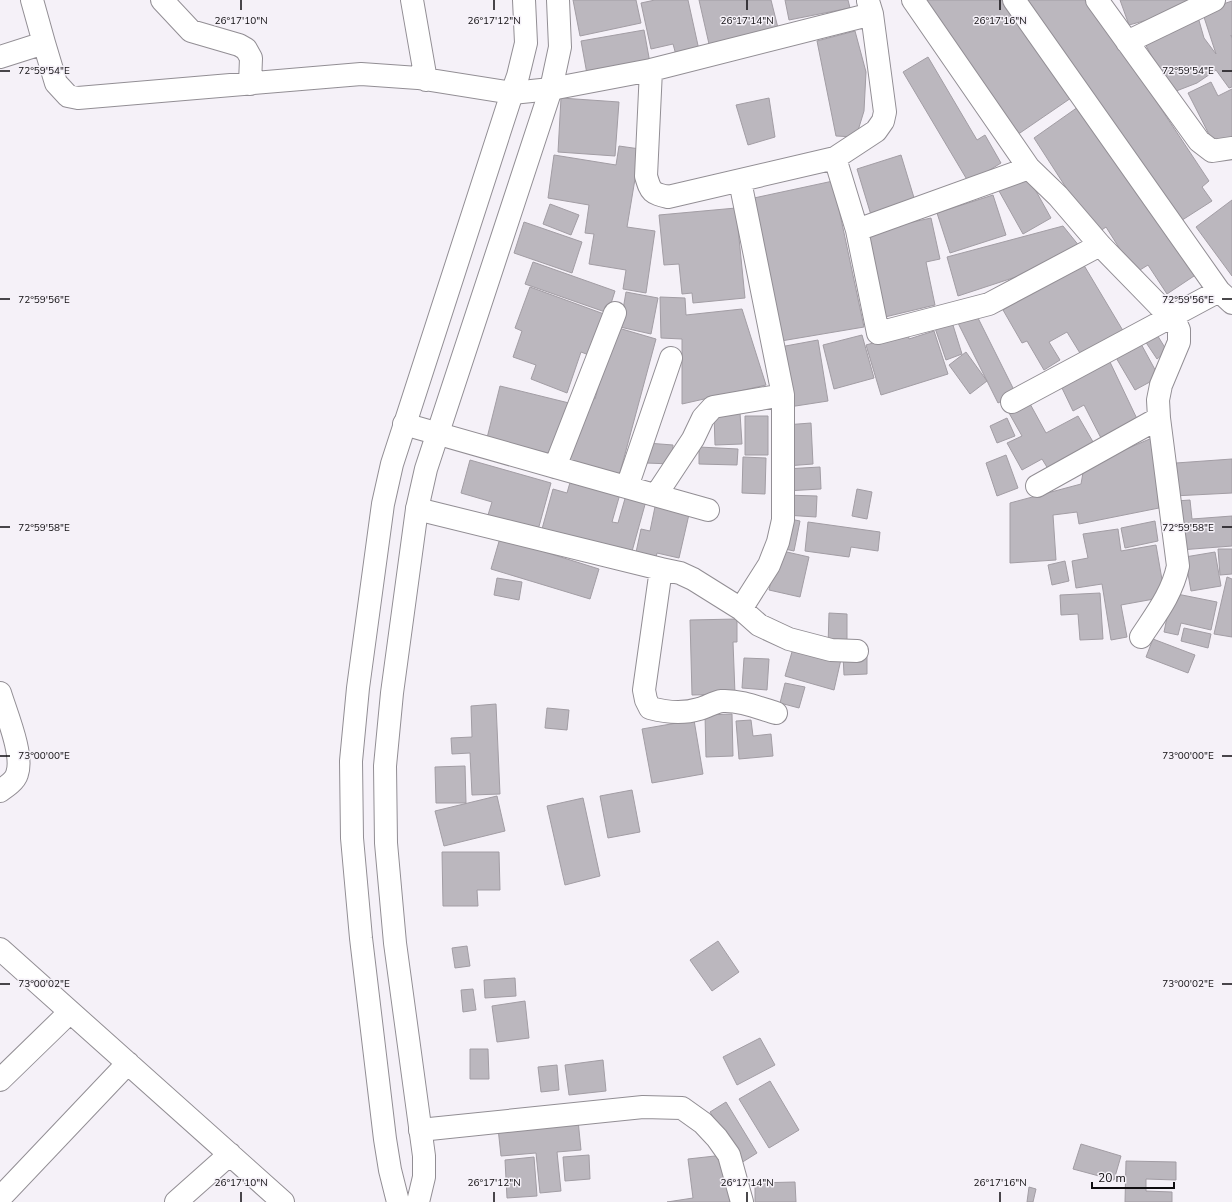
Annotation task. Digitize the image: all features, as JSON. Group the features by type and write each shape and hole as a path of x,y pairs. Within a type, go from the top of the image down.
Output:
{"street":[{"path":"32,0 56,83 68,96 78,98 361,74 426,80 512,93 551,88 652,70 870,7 885,112 883,121 876,131 835,158 668,197 657,194 650,189 646,176 652,70"},
{"path":"162,0 191,31 239,45 246,49 251,58 250,84"},
{"path":"412,0 426,80"},
{"path":"398,1202 390,1170 385,1139 361,938 352,838 351,761 358,688 383,504 392,464 518,76 526,43 524,0"},
{"path":"418,1202 424,1177 424,1156 395,943 386,843 385,766 392,693 417,509 426,469 551,88 560,47 558,0"},
{"path":"913,0 1029,168 1058,196 1100,246 1176,323 1179,330 1179,342 1161,385 1158,400 1178,566 1175,580 1167,598 1141,637"},
{"path":"1012,402 1170,318 1226,297 1014,0"},
{"path":"1097,0 1199,141 1212,151 1232,148"},
{"path":"1127,42 1214,0"},
{"path":"0,57 44,43"},
{"path":"835,158 858,230 878,333 989,304 1100,246"},
{"path":"858,230 961,194 1029,168"},
{"path":"740,180 783,395 783,520 778,542 769,566 741,609"},
{"path":"555,467 615,313"},
{"path":"627,487 671,358"},
{"path":"656,495 693,439 703,418 713,407 783,395"},
{"path":"1037,486 1159,418"},
{"path":"404,424 708,510"},
{"path":"417,509 680,573 693,579 741,609 760,625 789,639 832,650 858,650"},
{"path":"662,569 644,690 646,700 650,708 659,710 685,711 722,702 735,702 776,713"},
{"path":"0,693 18,751 19,764 17,775 0,791"},
{"path":"0,949 283,1202"},
{"path":"0,1080 70,1012"},
{"path":"0,1198 128,1063"},
{"path":"420,1130 643,1107 682,1108 703,1123 717,1138 729,1155 742,1202"},
{"path":"176,1202 230,1154"}],"building":[{"path":"573,0 636,0 641,23 580,36"},
{"path":"655,0 688,0 699,50 676,55 673,44 651,49 641,3"},
{"path":"699,0 771,0 778,28 709,44"},
{"path":"785,0 848,0 850,8 789,20"},
{"path":"926,0 1005,0 1071,98 1017,135"},
{"path":"1028,0 1089,0 1209,181 1202,187 1212,201 1176,224"},
{"path":"1120,0 1196,0 1191,8 1129,25"},
{"path":"1232,1 1232,87 1229,88 1216,70 1197,83 1171,93 1141,36 1198,17 1204,38 1216,54 1202,11"},
{"path":"644,30 650,63 587,74 581,41"},
{"path":"855,31 866,72 864,111 856,137 836,136 817,41"},
{"path":"928,57 977,140 985,135 1001,163 969,183 903,72"},
{"path":"1211,82 1218,96 1232,89 1232,140 1216,148 1188,93"},
{"path":"561,98 619,102 615,156 558,152"},
{"path":"769,98 775,137 748,145 736,105"},
{"path":"1078,107 1197,274 1167,294 1148,265 1135,273 1106,227 1096,234 1034,138"},
{"path":"619,146 640,149 627,227 655,231 646,293 623,289 626,270 589,264 594,234 585,233 589,205 548,198 554,155 616,165"},
{"path":"901,155 915,201 871,215 857,169"},
{"path":"1027,175 1051,218 1023,234 999,191"},
{"path":"833,181 864,327 781,341 754,198"},
{"path":"993,195 1006,235 950,253 937,213"},
{"path":"1232,200 1232,276 1196,227"},
{"path":"550,204 579,215 571,235 543,224"},
{"path":"736,208 745,298 693,303 692,293 682,294 679,264 664,265 659,215"},
{"path":"931,218 940,259 926,262 935,305 885,317 867,232"},
{"path":"524,222 582,242 572,273 514,253"},
{"path":"1063,226 1080,247 1031,272 958,296 947,257"},
{"path":"533,262 615,291 608,313 525,284"},
{"path":"1082,262 1125,334 1083,358 1067,332 1049,342 1060,360 1044,370 1027,341 1022,343 1003,310"},
{"path":"530,287 604,314 589,355 581,352 567,393 531,379 536,365 513,357 522,331 515,328"},
{"path":"626,292 658,298 651,334 620,327"},
{"path":"660,297 685,298 686,315 742,309 766,385 682,404 682,339 661,338"},
{"path":"976,314 1016,394 998,403 958,323"},
{"path":"952,322 962,354 946,360 935,328"},
{"path":"615,327 656,339 618,480 567,466 580,420 585,421 591,397 595,399"},
{"path":"934,331 948,374 881,395 866,345 908,333 909,339"},
{"path":"1156,333 1167,351 1157,359 1145,341"},
{"path":"862,335 874,378 834,389 823,345"},
{"path":"818,340 828,401 789,407 780,347"},
{"path":"1140,342 1159,377 1135,390 1115,356"},
{"path":"966,352 987,381 970,394 949,365"},
{"path":"1109,360 1139,423 1102,440 1084,405 1073,411 1061,386"},
{"path":"500,386 569,403 556,455 487,438"},
{"path":"1029,402 1046,433 1078,416 1096,447 1050,472 1042,459 1022,470 1007,443 1022,436 1009,413"},
{"path":"740,413 742,444 715,445 714,414"},
{"path":"745,416 768,416 768,455 745,455"},
{"path":"1007,418 1015,436 997,443 990,426"},
{"path":"811,423 813,464 786,466 785,425"},
{"path":"1152,438 1159,508 1079,524 1077,512 1053,515 1056,560 1010,563 1010,503 1081,484 1084,467"},
{"path":"647,443 673,445 672,464 646,463"},
{"path":"699,447 738,449 737,465 699,464"},
{"path":"1006,455 1018,488 997,496 986,463"},
{"path":"743,457 766,458 765,494 742,493"},
{"path":"1232,459 1232,493 1173,496 1176,463"},
{"path":"470,460 551,483 538,530 488,515 492,502 461,493"},
{"path":"820,467 821,489 785,491 785,469"},
{"path":"573,472 622,487 612,522 618,523 626,495 646,501 631,555 542,529 553,489 567,493"},
{"path":"857,489 872,492 867,519 852,516"},
{"path":"785,495 817,496 816,517 785,515"},
{"path":"1190,500 1192,519 1232,516 1232,546 1180,550 1176,501"},
{"path":"656,502 690,510 679,558 657,553 655,562 635,557 641,529 650,531"},
{"path":"785,518 800,521 794,551 780,548"},
{"path":"1155,521 1158,541 1125,548 1121,528"},
{"path":"808,522 880,532 878,551 851,547 849,557 805,551"},
{"path":"1118,529 1121,551 1156,545 1165,597 1121,605 1127,637 1111,640 1102,584 1076,588 1072,561 1088,558 1083,534"},
{"path":"500,538 599,569 590,599 491,569"},
{"path":"1218,549 1232,549 1232,574 1220,575"},
{"path":"778,550 809,557 800,597 769,590"},
{"path":"1215,552 1221,586 1191,591 1185,557"},
{"path":"1065,561 1069,581 1052,585 1048,565"},
{"path":"1227,577 1232,579 1232,637 1214,634"},
{"path":"497,578 522,582 519,600 494,595"},
{"path":"1100,593 1103,639 1080,640 1078,614 1061,615 1060,595"},
{"path":"1172,593 1217,602 1211,630 1181,623 1178,635 1164,632"},
{"path":"829,613 847,614 847,646 828,646"},
{"path":"737,619 737,642 733,642 735,694 692,695 690,620"},
{"path":"1184,628 1211,634 1208,648 1181,641"},
{"path":"1153,639 1195,655 1188,673 1146,657"},
{"path":"794,645 842,655 834,690 785,676"},
{"path":"867,654 867,674 844,675 843,655"},
{"path":"744,658 769,659 767,690 742,688"},
{"path":"785,683 805,687 799,708 780,703"},
{"path":"496,704 500,794 472,795 470,753 452,754 451,738 472,737 471,706"},
{"path":"547,708 569,710 567,730 545,728"},
{"path":"732,714 733,756 706,757 705,715"},
{"path":"694,720 703,774 652,783 642,729"},
{"path":"751,720 753,736 771,734 773,756 739,759 736,721"},
{"path":"465,766 466,803 436,803 435,767"},
{"path":"632,790 640,832 608,838 600,796"},
{"path":"497,796 505,831 444,846 435,811"},
{"path":"583,798 600,876 565,885 547,806"},
{"path":"442,852 499,852 500,890 477,890 478,906 443,906"},
{"path":"718,941 739,972 712,991 690,960"},
{"path":"467,946 470,966 455,968 452,948"},
{"path":"515,978 516,996 485,998 484,980"},
{"path":"473,989 476,1010 463,1012 461,990"},
{"path":"525,1001 529,1038 497,1042 492,1006"},
{"path":"760,1038 775,1065 737,1085 723,1057"},
{"path":"470,1049 488,1049 489,1079 470,1079"},
{"path":"603,1060 606,1091 569,1095 565,1065"},
{"path":"557,1065 559,1090 541,1092 538,1067"},
{"path":"770,1081 799,1130 769,1148 739,1099"},
{"path":"726,1102 757,1153 741,1163 710,1112"},
{"path":"578,1120 581,1150 557,1152 561,1191 540,1193 536,1153 501,1156 498,1128"},
{"path":"1081,1144 1121,1156 1114,1180 1073,1169"},
{"path":"589,1155 590,1179 565,1181 563,1157"},
{"path":"724,1155 730,1202 667,1202 693,1198 688,1159"},
{"path":"534,1157 537,1196 507,1198 505,1160"},
{"path":"1126,1161 1176,1162 1176,1180 1146,1179 1146,1191 1172,1192 1172,1202 1125,1202"},
{"path":"795,1182 796,1202 755,1202 755,1183"},
{"path":"1029,1187 1036,1189 1033,1202 1027,1202"}]}
